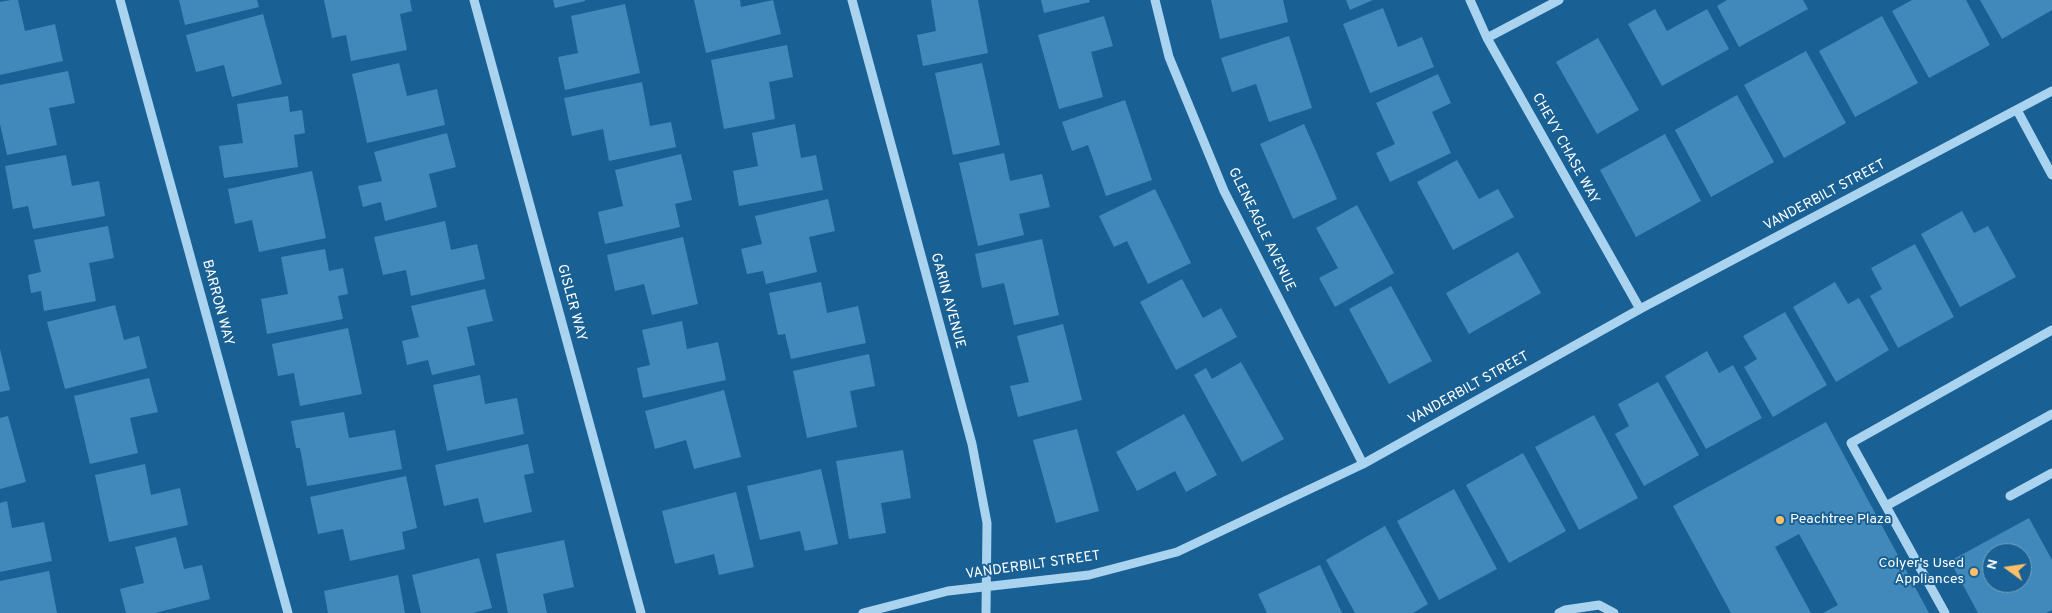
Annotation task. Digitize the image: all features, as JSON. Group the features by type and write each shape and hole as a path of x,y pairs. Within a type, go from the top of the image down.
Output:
{"street":[{"name":"BARRON WAY","path":"120,0 288,613"},
{"name":"GISLER WAY","path":"474,0 642,613"},
{"name":"GARIN AVENUE","path":"852,0 972,444 987,523 986,613"},
{"name":"GLENEAGLE AVENUE","path":"1155,0 1169,58 1224,191 1363,464"},
{"name":"CHEVY CHASE WAY","path":"1470,0 1487,38 1640,309"},
{"path":"1487,38 1559,0"},
{"name":"VANDERBILT STREET","path":"863,613 948,591 1089,575 1177,552 1363,464 1640,309 2052,91"},
{"path":"2018,110 2052,175"},
{"path":"1945,613 1851,443 2052,330"},
{"path":"1886,506 2052,414"},
{"path":"2010,496 2052,473"},
{"path":"1560,613 1565,610 1598,606 1614,613"}],"building":[{"path":"18,0 25,31 55,24 63,61 0,75 0,2"},
{"path":"179,0 257,0 259,7 185,25"},
{"path":"324,0 410,0 412,11 400,14 407,50 351,61 346,35 332,38"},
{"path":"553,0 585,0 585,1 555,8"},
{"path":"694,0 740,0 741,7 773,0 781,34 706,53"},
{"path":"931,0 978,0 988,53 923,66 917,35 936,31"},
{"path":"1041,0 1089,0 1090,2 1044,13"},
{"path":"1211,0 1283,0 1288,22 1220,39"},
{"path":"1346,0 1373,0 1350,10"},
{"path":"1727,0 1803,0 1808,9 1739,47 1717,6"},
{"path":"1912,0 1966,0 1990,45 1929,78 1892,11"},
{"path":"1980,0 2052,0 2052,10 2002,39"},
{"path":"625,4 640,73 565,90 558,57 578,53 571,16"},
{"path":"1383,8 1398,47 1422,37 1434,67 1370,93 1343,24"},
{"path":"1655,9 1667,31 1707,9 1729,49 1662,86 1628,24"},
{"path":"263,14 282,84 232,97 224,65 196,72 186,35"},
{"path":"1104,16 1113,46 1091,52 1103,97 1059,109 1038,35"},
{"path":"1882,16 1918,83 1855,117 1819,51"},
{"path":"1289,36 1312,108 1269,122 1256,84 1232,92 1221,58"},
{"path":"1598,38 1639,110 1597,134 1556,62"},
{"path":"787,45 793,77 769,82 775,119 724,129 711,60"},
{"path":"1806,51 1846,123 1784,158 1744,85"},
{"path":"399,63 407,96 437,89 445,125 367,143 352,74"},
{"path":"982,63 1000,145 953,155 935,73"},
{"path":"68,71 75,103 49,108 57,145 7,155 0,124 0,85"},
{"path":"1438,74 1451,103 1432,112 1451,153 1390,182 1376,153 1395,144 1376,103"},
{"path":"642,82 650,126 671,122 676,147 609,161 603,129 572,136 564,98"},
{"path":"1737,95 1774,162 1711,197 1675,130"},
{"path":"288,96 290,112 302,110 305,133 294,135 298,167 224,178 219,146 243,143 237,104"},
{"path":"1125,100 1152,180 1106,196 1088,145 1072,151 1062,122"},
{"path":"795,124 801,158 816,155 823,190 739,206 733,171 758,166 752,133"},
{"path":"1304,124 1337,199 1293,219 1260,144"},
{"path":"447,133 456,167 429,174 437,207 385,221 381,202 363,207 358,186 382,181 374,152"},
{"path":"1665,134 1701,201 1636,237 1600,170"},
{"path":"1004,153 1010,181 1042,174 1050,207 1019,214 1024,235 978,246 959,163"},
{"path":"681,154 692,200 675,204 680,227 605,244 598,212 623,206 615,170"},
{"path":"66,155 72,186 99,181 105,216 33,229 28,206 13,209 5,166"},
{"path":"1457,160 1479,199 1498,189 1514,217 1453,250 1417,182"},
{"path":"312,171 326,238 259,252 252,220 235,224 228,189"},
{"path":"1155,189 1191,263 1148,284 1127,241 1114,247 1099,216"},
{"path":"828,199 835,231 809,237 817,272 766,284 763,271 747,274 741,249 762,244 755,216"},
{"path":"1357,205 1394,273 1335,307 1319,278 1338,268 1316,228"},
{"path":"1962,211 1974,233 1988,226 2016,277 1960,307 1921,234"},
{"path":"445,221 451,250 477,244 485,279 411,296 406,270 383,275 374,237"},
{"path":"108,226 114,258 89,263 96,301 44,311 41,291 31,293 28,275 41,272 34,240"},
{"path":"683,237 698,304 652,315 644,284 615,291 607,255"},
{"path":"1042,239 1059,315 1014,325 1004,283 982,288 975,254"},
{"path":"1915,244 1954,317 1898,348 1870,296 1882,289 1871,268"},
{"path":"325,249 329,271 343,268 348,294 338,296 343,319 267,334 261,299 288,294 281,257"},
{"path":"1518,252 1541,293 1469,334 1446,293"},
{"path":"1182,279 1203,318 1221,308 1237,337 1176,370 1140,302"},
{"path":"821,282 827,313 858,306 866,343 791,359 785,334 778,335 769,293"},
{"path":"1835,282 1848,304 1859,298 1889,350 1836,382 1793,307"},
{"path":"1391,286 1432,361 1389,384 1349,309"},
{"path":"485,289 493,321 467,327 475,365 432,375 428,360 407,365 402,341 419,337 411,306"},
{"path":"115,305 124,340 139,336 147,368 65,389 47,322"},
{"path":"1785,312 1827,385 1773,417 1744,367 1757,359 1743,336"},
{"path":"682,321 687,349 718,342 726,380 643,398 637,368 650,365 642,330"},
{"path":"1063,324 1082,400 1018,417 1010,386 1029,382 1017,336"},
{"path":"348,328 362,394 300,406 294,373 278,376 272,344"},
{"path":"0,349 10,390 0,392"},
{"path":"1707,351 1719,373 1733,365 1762,418 1706,449 1665,376"},
{"path":"869,354 875,386 850,391 857,427 807,438 793,371"},
{"path":"1241,362 1284,439 1242,462 1194,375 1206,368 1212,379"},
{"path":"480,375 485,404 517,398 524,434 447,451 433,385"},
{"path":"149,378 158,412 130,418 138,453 90,464 74,396"},
{"path":"1658,382 1699,455 1644,486 1615,434 1629,426 1618,404"},
{"path":"724,390 741,457 694,469 686,440 655,449 645,411"},
{"path":"344,412 349,438 395,430 402,469 307,486 300,448 296,448 291,421"},
{"path":"1184,414 1217,475 1186,492 1175,471 1137,491 1116,452"},
{"path":"1594,415 1638,498 1579,530 1535,447"},
{"path":"8,416 26,482 0,489 0,418"},
{"name":"Peachtree Plaza","path":"1826,422 1929,613 1823,613 1838,605 1799,534 1775,547 1811,613 1731,613 1673,506"},
{"path":"1077,429 1099,511 1056,523 1033,440"},
{"path":"528,444 534,473 524,475 532,512 484,523 478,498 444,506 435,465"},
{"path":"903,450 911,498 881,503 886,533 849,539 836,461"},
{"path":"1523,453 1566,531 1509,563 1466,485"},
{"path":"145,464 151,495 180,488 188,525 109,542 95,475"},
{"path":"821,469 838,544 805,551 800,531 760,540 747,486"},
{"path":"406,476 417,528 402,532 405,549 350,561 343,529 318,534 310,497"},
{"path":"1454,489 1497,569 1439,600 1397,521"},
{"path":"736,492 754,567 719,575 714,554 675,564 662,511"},
{"path":"7,501 12,528 44,522 52,561 0,572 0,503"},
{"name":"Colyer's Used Appliances","path":"2029,518 2052,560 2052,610 2046,613 1978,613 1950,561 1982,544 1982,593 2032,593 2032,543 1983,543"},
{"path":"1385,526 1428,604 1413,613 1355,613 1326,560"},
{"path":"176,537 184,569 202,565 210,599 155,613 126,613 120,589 144,583 135,547"},
{"path":"564,540 574,587 543,594 547,613 508,613 496,554"},
{"path":"479,558 492,608 473,613 421,613 412,575"},
{"path":"1320,565 1342,613 1267,613 1258,594"},
{"path":"49,571 57,613 0,613 0,581"},
{"path":"398,575 405,613 328,613 324,591"}],"place":[{"name":"Peachtree Plaza","path":"1780,520"},
{"name":"Colyer's Used Appliances","path":"1974,572"}]}
